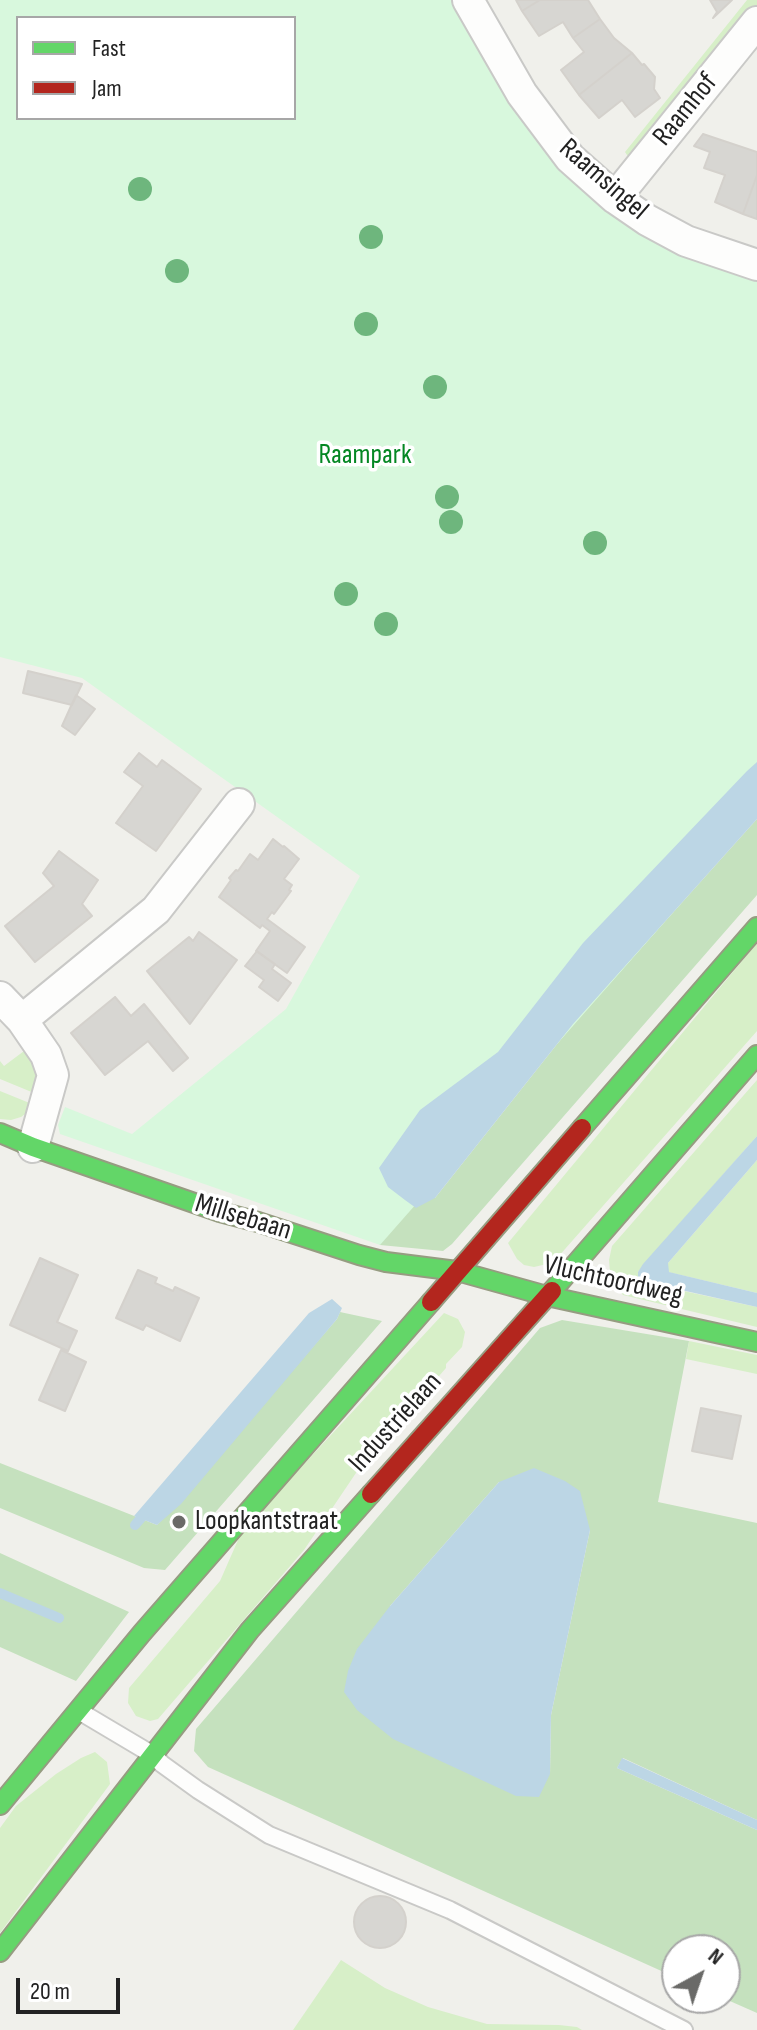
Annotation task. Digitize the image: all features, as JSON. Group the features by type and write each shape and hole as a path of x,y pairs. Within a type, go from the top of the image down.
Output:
{"main road":[{"name":"Industrielaan","path":"0,1805 142,1633 757,927"},
{"name":"Industrielaan","path":"0,1952 250,1630 757,1055"},
{"name":"Millsebaan","path":"0,1133 220,1212 359,1255 386,1262 457,1271"},
{"name":"Vluchtoordweg","path":"457,1271 547,1296 757,1342"}],"street":[{"name":"Raamsingel","path":"468,0 515,83 570,158 615,198 647,220 686,241 757,265"},
{"name":"Raamhof","path":"615,198 757,22"},
{"path":"22,1020 156,910 239,804"},
{"path":"0,997 22,1020 46,1055 53,1075 33,1147"}],"lane":[{"path":"79,1711 153,1755 198,1790 269,1835 450,1910 684,2030"}],"green space":[{"name":"Raampark","path":"0,0 453,0 472,35 597,202 618,220 662,244 757,277 757,817 380,1245 60,1134 58,1125 65,1107 132,1134 286,1009 360,876 82,678 0,657"},
{"path":"747,0 757,0 757,7 631,161 625,152"},
{"path":"757,819 757,895 443,1251 380,1245 285,1167 435,1198 573,1024"},
{"path":"757,943 757,1031 558,1257 551,1263 534,1267 524,1265 508,1243"},
{"path":"24,1051 37,1074 34,1093 0,1079 0,1061 4,1066"},
{"path":"757,1080 757,1136 638,1272 647,1283 757,1307 757,1327 623,1295 610,1272 612,1246"},
{"path":"0,1091 32,1104 28,1112 11,1120 0,1119"},
{"path":"757,1160 757,1293 668,1272 668,1263"},
{"path":"340,1312 382,1321 165,1570 144,1568 0,1508 0,1463 157,1525"},
{"path":"444,1313 458,1319 465,1332 462,1347 446,1364 446,1368 360,1467 304,1550 158,1719 150,1721 136,1716 128,1703 129,1688 220,1581 242,1531"},
{"path":"562,1320 689,1341 658,1502 757,1523 757,1820 623,1758 617,1768 757,1830 757,2013 741,2006 741,1934 661,1934 661,1971 208,1767 194,1751 196,1729 540,1328","holes":["499,1482 590,1530 551,1715 550,1774 390,1606"]},
{"path":"689,1341 757,1355 757,1374 686,1359"},
{"path":"0,1553 129,1612 76,1681 0,1647"},
{"path":"95,1752 107,1762 110,1784 0,1933 0,1828 16,1806 56,1774"},
{"path":"341,1960 385,1988 428,2007 487,2024 559,2025 582,2030 293,2030"}],"water":[{"path":"757,762 757,819 573,1024 435,1198 416,1208 388,1187 379,1168 420,1110 498,1052 583,943"},
{"path":"757,1136 757,1160 668,1263 669,1272 757,1293 757,1307 641,1281 638,1272 643,1264"},
{"path":"332,1299 342,1308 337,1319 181,1504 157,1525 134,1516 309,1313"},
{"path":"534,1468 580,1491 590,1530 551,1715 550,1774 539,1797 516,1796 393,1739 357,1710 344,1692 357,1649 390,1606 499,1482"},
{"path":"622,1758 757,1820 757,1830 617,1768"}],"building":[{"path":"516,0 540,0 522,11"},
{"path":"540,0 588,0 600,19 573,38 563,22 539,36 522,11"},
{"path":"710,0 732,0 713,18 717,12"},
{"path":"600,19 614,38 632,53 579,95 561,70 584,52 573,38"},
{"path":"632,53 655,77 654,89 660,98 635,117 622,100 599,118 579,95"},
{"path":"703,134 757,152 757,175 743,214 715,202 725,175 704,168 710,152 694,146"},
{"path":"757,175 757,219 743,214"},
{"path":"28,671 82,684 72,705 23,693"},
{"path":"76,695 95,709 75,735 62,726"},
{"path":"139,753 157,767 162,760 201,789 156,851 116,823 143,786 124,772"},
{"path":"273,839 299,859 284,879 292,885 291,891 267,919 305,947 287,973 256,951 270,931 262,925 260,928 219,897 231,880 229,878 250,854 258,860"},
{"path":"59,851 98,880 82,904 92,916 35,962 5,926 54,886 43,873"},
{"path":"199,932 237,960 190,1024 147,971 189,937 193,941"},
{"path":"257,951 275,964 272,969 291,983 278,1001 259,987 264,980 245,966"},
{"path":"115,997 131,1016 144,1004 188,1058 173,1071 148,1041 105,1075 71,1033"},
{"path":"40,1258 78,1275 57,1322 77,1331 68,1351 10,1325"},
{"path":"138,1270 157,1278 155,1283 173,1291 175,1287 199,1298 180,1341 146,1325 143,1330 116,1318"},
{"path":"61,1350 86,1362 65,1411 39,1400"},
{"path":"701,1408 741,1416 732,1459 692,1451"},
{"path":"380,1896 398,1904 406,1922 398,1940 380,1948 362,1940 354,1922 362,1904"}],"waterway":[{"path":"135,1525 147,1511"},
{"path":"0,1593 59,1618"}],"traffic: fast":[{"path":"582,1128 757,927"},
{"path":"552,1291 757,1055"},
{"path":"0,1133 220,1212 359,1255 386,1262 457,1271 547,1296 757,1342"},
{"path":"0,1805 142,1633 431,1302"},
{"path":"0,1952 250,1630 371,1494"}],"traffic: jam":[{"path":"431,1302 582,1128"},
{"path":"371,1494 552,1291"}],"place":[{"name":"Loopkantstraat","path":"179,1522"}]}
